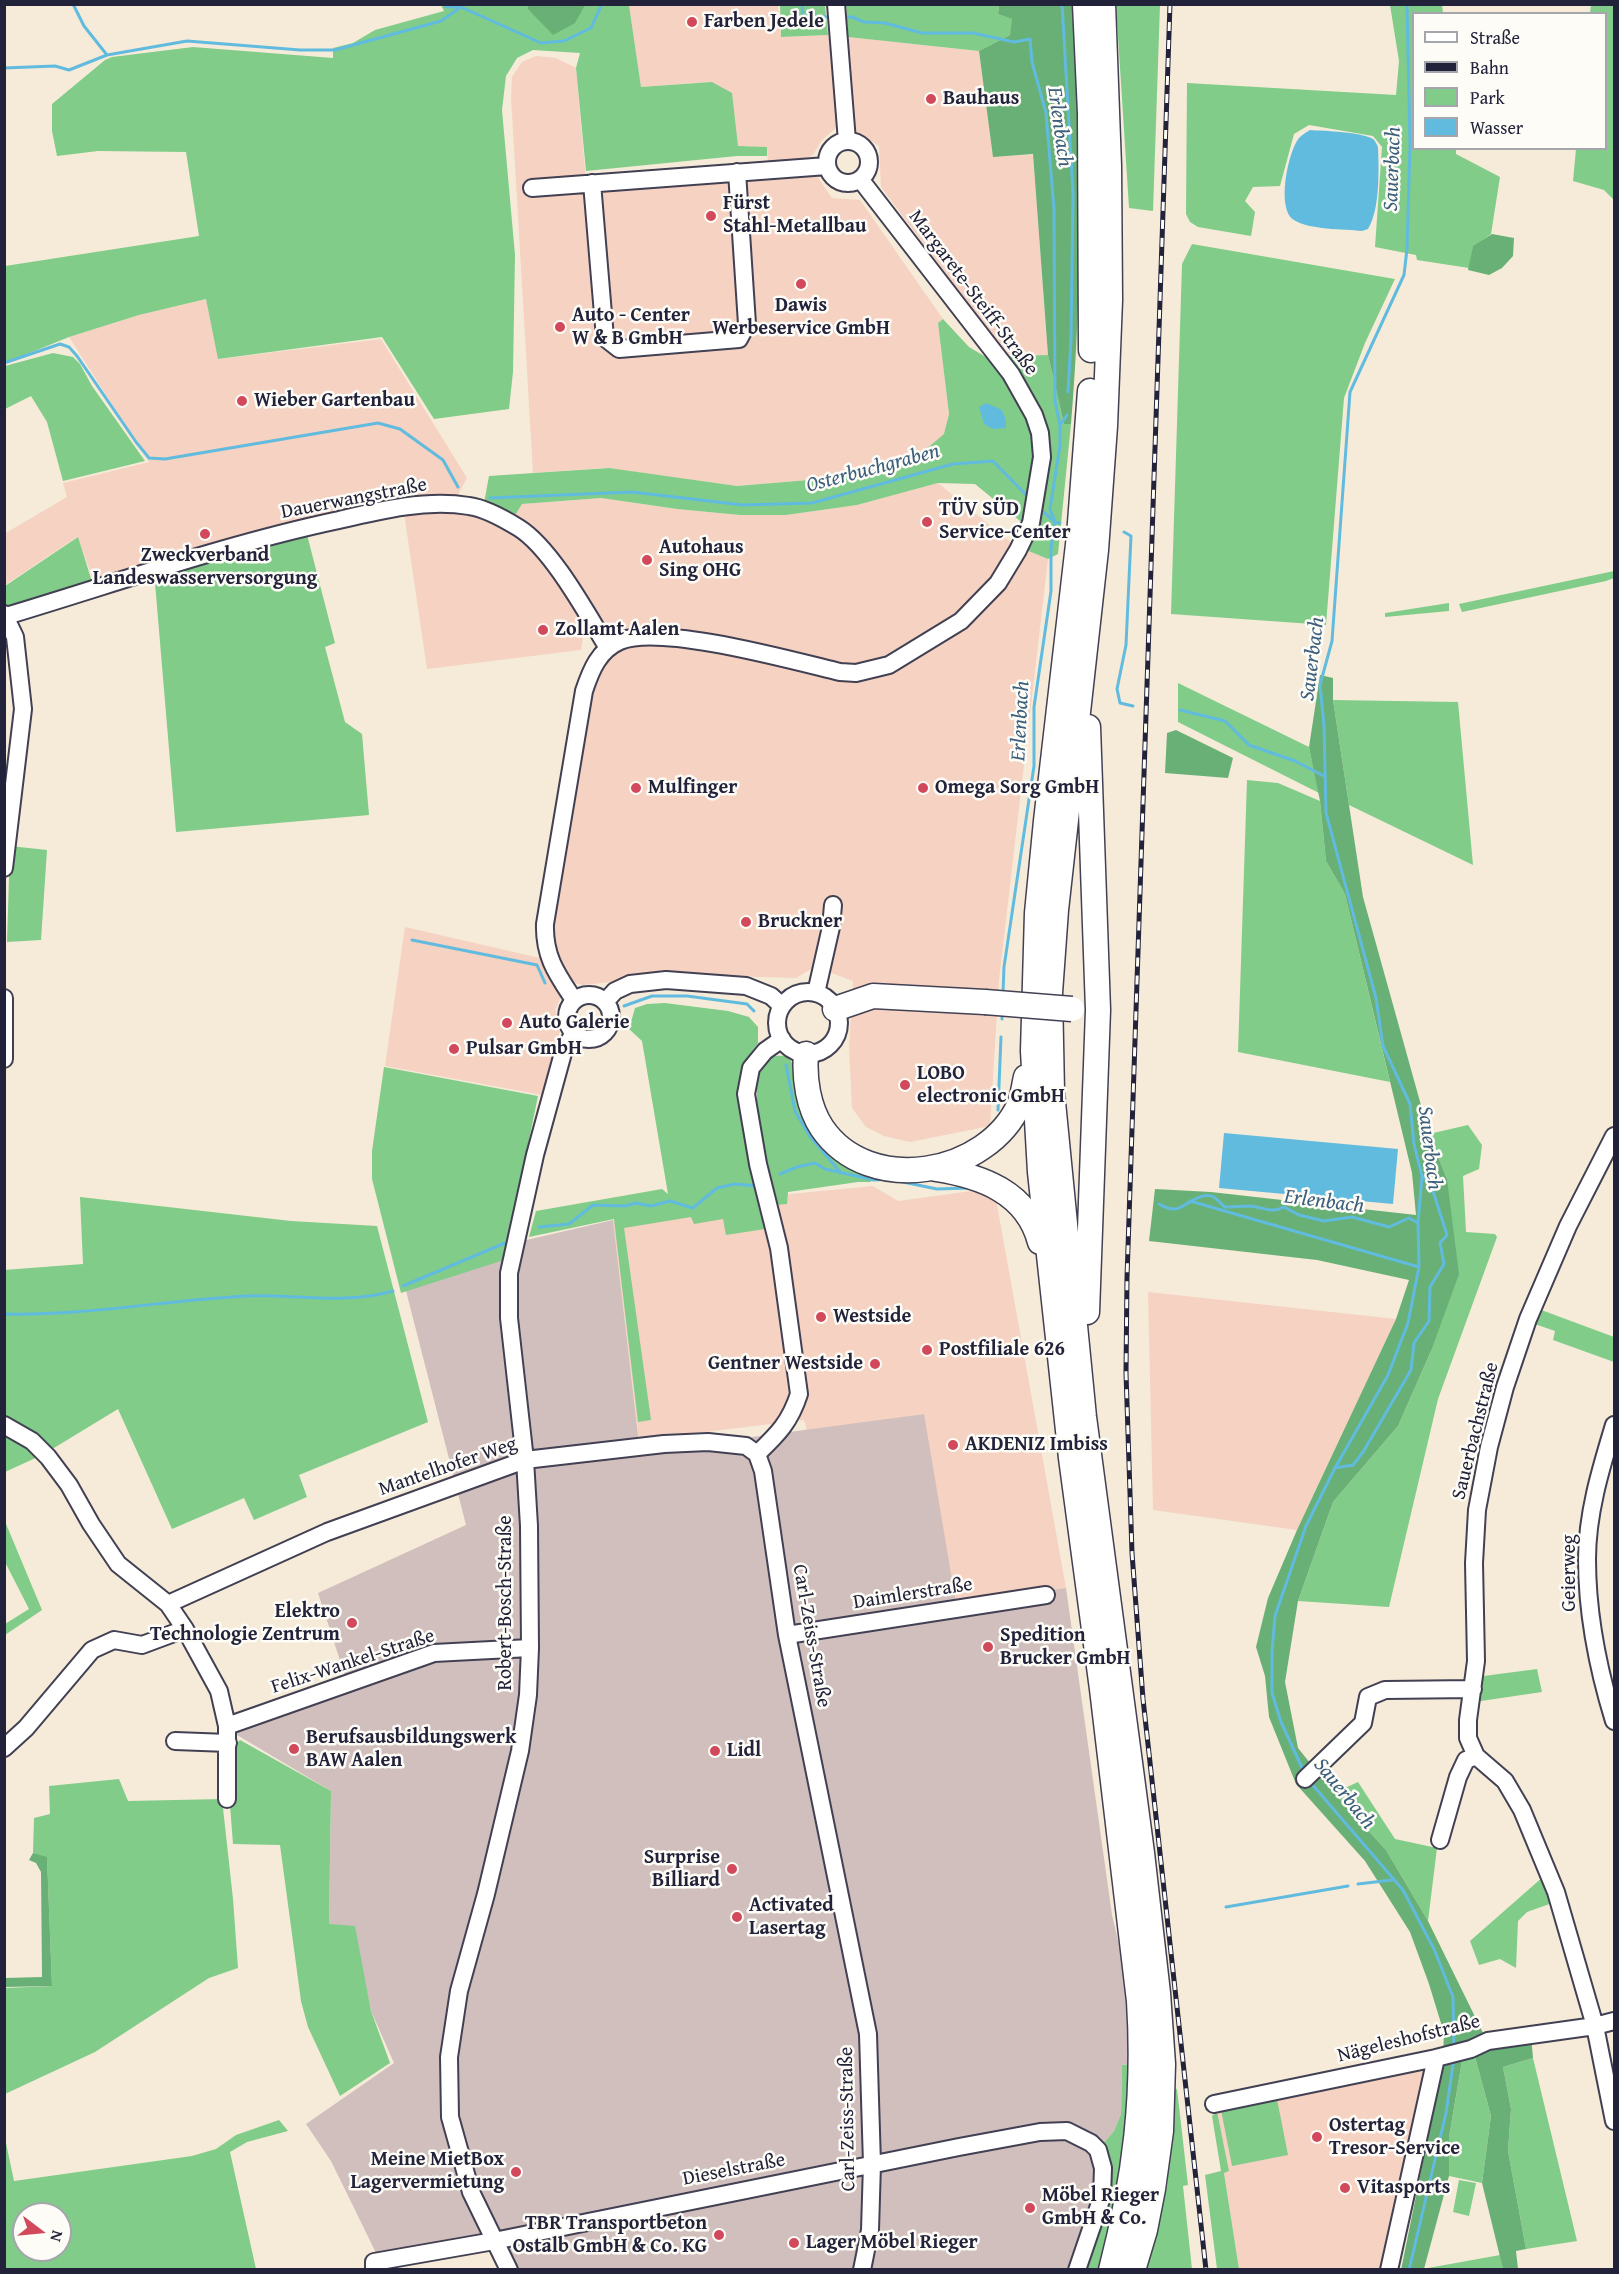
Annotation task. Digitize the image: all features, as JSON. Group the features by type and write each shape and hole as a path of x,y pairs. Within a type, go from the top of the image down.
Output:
{"highway":[{"path":"1085,4 1090,113 1092,320 1089,407 1079,536 1041,867 1033,991 1033,1051 1039,1162 1071,1458 1107,1724 1140,2011 1142,2050 1137,2149 1124,2221 1111,2270"},
{"path":"1103,4 1109,166 1110,300 1101,491 1085,658 1056,910 1050,993 1052,1092 1084,1417 1142,1853 1158,1993 1163,2064 1161,2131 1154,2188 1133,2270"},
{"path":"1084,1417 1098,1011 1085,658"},
{"path":"835,1009 873,996 1098,1011"},
{"path":"806,1054 807,1085 813,1110 822,1128 834,1142 853,1156 878,1166 910,1171 934,1168 977,1153 1002,1131 1020,1103 1033,1051"},
{"path":"934,1168 984,1180 1011,1196 1026,1212 1039,1237 1053,1288"}],"street":[{"path":"836,8 847,141"},
{"path":"847,141 860,144 868,158 868,166 860,179 844,182 835,179 827,166 827,158 836,144 847,141"},
{"path":"532,188 827,166"},
{"path":"592,183 605,338 619,349 739,339 747,324 737,172"},
{"name":"Margarete-Steiff-Straße","path":"608,648 629,638 654,636 742,649 840,672 856,673 890,665 961,621 998,583 1018,550 1031,523 1042,457 1040,433 1034,415 1011,374 860,179"},
{"name":"Dauerwangstraße","path":"5,615 299,528 395,508 454,504 479,509 529,535 551,561 608,648"},
{"path":"4,868 13,739 23,710 15,637 5,615"},
{"path":"574,1000 552,967 544,938 545,924 584,691 594,664 608,648"},
{"path":"816,993 831,927 833,905"},
{"path":"605,1002 615,991 630,984 666,980 746,986 771,996 782,1006"},
{"path":"816,993 831,1002 835,1009 838,1018 835,1037 822,1050 806,1054 796,1052 782,1039 777,1022 782,1006 797,994 816,993"},
{"path":"593,995 605,1002 611,1016 607,1030 595,1039 580,1038 573,1034 566,1017 574,1000 593,995"},
{"path":"4,998 4,1059"},
{"name":"Robert-Bosch-Straße","path":"509,2270 471,2192 450,2117 449,2057 459,1991 486,1894 520,1751 528,1695 529,1546 525,1460 508,1318 509,1273 535,1155 563,1053 573,1034"},
{"path":"757,1454 782,1429 793,1411 799,1394 779,1248 759,1164 746,1094 751,1068 765,1051 782,1039"},
{"name":"Sauerbachstraße","path":"1476,1756 1468,1738 1476,1661 1474,1563 1477,1510 1489,1447 1528,1319 1568,1226 1614,1136"},
{"path":"4,1425 32,1441 48,1457 69,1485 91,1524 118,1564 168,1604 184,1629 219,1691 227,1726 227,1799"},
{"name":"Geierweg","path":"1614,1425 1600,1469 1592,1511 1587,1558 1592,1625 1603,1684 1614,1721"},
{"name":"Mantelhofer Weg","path":"168,1604 327,1532 525,1460 664,1444 708,1442 746,1446 757,1454"},
{"name":"Carl-Zeiss-Straße","path":"757,1454 763,1471 787,1635 868,2034 872,2164 870,2230 862,2270"},
{"name":"Daimlerstraße","path":"787,1635 1046,1595"},
{"path":"4,1748 26,1728 92,1650 114,1640 142,1645 184,1629"},
{"name":"Felix-Wankel-Straße","path":"227,1726 434,1653 530,1648"},
{"path":"1308,1777 1363,1723 1368,1697 1385,1690 1473,1689"},
{"path":"175,1741 228,1743"},
{"path":"1440,1840 1458,1777 1467,1760 1476,1756 1505,1781 1522,1810 1556,1892 1595,2026 1614,2121"},
{"name":"Nägeleshofstraße","path":"1214,2104 1439,2057 1468,2050 1488,2041 1595,2026 1614,2021"},
{"path":"1389,2270 1398,2222 1439,2057"},
{"name":"Dieselstraße","path":"374,2266 872,2164 1040,2132 1066,2131 1083,2138 1098,2150 1103,2168 1102,2197 1077,2270"}],"shaded area":[{"path":"629,5 778,5 781,37 828,35 839,107 837,127 822,140 813,155 790,165 768,163 767,147 738,146 712,82 641,87"},
{"path":"848,37 979,51 993,156 1033,155 1048,355 1007,356 881,187 879,146 853,130"},
{"path":"536,56 556,58 576,68 586,180 813,170 832,198 860,200 943,319 938,323 949,414 945,434 925,450 809,480 737,486 603,468 533,473 511,97 512,77 522,62"},
{"path":"206,299 219,359 381,339 467,478 455,500 95,584 77,537 5,585 4,534 67,497 63,483 149,462 69,337 139,315"},
{"path":"938,483 1014,545 1048,559 999,980 990,1126 910,1142 884,1136 866,1127 852,1108 849,1047 853,981 815,967 796,978 657,974 631,975 611,982 582,985 565,980 555,963 551,921 591,683 611,650 587,613 581,650 427,669 404,513 433,510 467,512 509,526 522,504 601,498 740,515 786,515 857,505"},
{"path":"405,927 544,959 563,992 555,1010 562,1025 542,1095 385,1066"},
{"name":"Westside","path":"873,1186 898,1201 994,1188 1066,1588 956,1604 923,1414 807,1431 804,1420 639,1440 613,1220 790,1194"},
{"path":"613,1220 640,1452 924,1414 956,1603 1066,1588 1112,1915 1131,1996 1138,2064 1122,2065 1121,2114 1114,2131 1098,2150 1103,2168 1077,2269 506,2269 490,2239 378,2257 331,2161 306,2124 394,2063 371,2011 354,1927 329,1925 331,1791 232,1732 349,1688 318,1593 466,1525 405,1287 502,1257 522,1241"},
{"path":"1148,1292 1396,1319 1297,1530 1153,1510"},
{"path":"1429,2067 1385,2269 1239,2269 1224,2172 1229,2171 1217,2111"}],"green space":[{"path":"527,4 585,5 575,23 553,35 528,9"},
{"path":"441,5 527,5 528,9 629,5 641,87 712,82 732,93 738,146 767,147 767,156 737,156 586,171 576,68 580,53 533,50 517,58 506,76 502,110 515,255 513,372 509,409 434,419 382,337 218,359 206,299 139,315 69,337 5,363 5,266 199,236 186,152 98,151 57,156 52,131 52,104 105,60 112,57 193,47 333,58 333,48 353,43 375,30 444,11"},
{"path":"780,5 825,5 828,35 781,37"},
{"path":"846,5 999,5 998,14 1013,19 1010,35 979,51 848,37"},
{"path":"999,5 1072,5 1079,162 1079,267 1071,424 1064,424 1048,355 1033,154 993,157 979,51 1010,35 1012,19 998,14"},
{"path":"1116,5 1160,5 1153,211 1129,208"},
{"path":"1390,5 1442,5 1443,12 1412,12 1412,150 1456,150 1456,154 1500,177 1491,234 1473,247 1469,268 1417,260 1416,255 1375,247 1382,147 1373,136 1309,125 1294,134 1280,186 1253,187 1245,201 1255,212 1251,236 1198,227 1190,222 1186,214 1187,83 1396,95 1399,61"},
{"path":"1591,5 1614,5 1614,200 1604,190 1573,181 1576,150 1607,150 1607,12 1590,12"},
{"path":"1492,234 1514,238 1513,256 1502,268 1489,275 1468,270 1473,246"},
{"path":"1192,244 1395,279 1365,343 1344,398 1326,625 1171,614 1182,264"},
{"path":"943,319 969,347 996,363 1007,356 1048,355 1064,424 1071,424 1058,554 1048,559 1014,545 1025,525 975,484 938,483 857,505 786,515 740,515 601,498 522,504 516,514 484,503 489,476 609,468 737,486 809,480 925,450 944,434 949,414 938,323"},
{"path":"53,353 73,357 80,364 92,386 145,461 63,481 47,422 31,396 5,409 5,366"},
{"path":"305,527 335,643 325,647 345,722 362,734 369,815 176,832 154,571"},
{"path":"78,537 93,585 9,609 5,605 5,586"},
{"path":"1614,571 1614,578 1606,581 1462,612 1459,604"},
{"path":"1449,603 1449,611 1385,617 1385,613"},
{"path":"1320,675 1333,678 1333,700 1363,897 1429,1134 1447,1179 1459,1274 1431,1351 1398,1426 1333,1502 1298,1601 1285,1682 1298,1748 1334,1793 1386,1850 1428,1921 1485,2037 1443,2056 1444,2033 1410,1932 1365,1861 1296,1784 1269,1717 1265,1676 1256,1647 1268,1598 1297,1530 1396,1319 1409,1280 1317,1260 1149,1241 1155,1189 1211,1192 1416,1215 1412,1173 1345,894 1326,861 1320,801 1309,747"},
{"path":"1178,683 1309,747 1319,793 1178,722"},
{"path":"1333,700 1458,702 1473,865 1349,805"},
{"path":"1176,730 1233,758 1228,778 1165,773 1167,733"},
{"path":"1247,780 1278,783 1320,801 1326,861 1345,894 1390,1082 1238,1052"},
{"path":"10,846 47,850 41,940 7,942"},
{"path":"665,1003 728,1011 749,1017 758,1027 758,1043 743,1065 739,1087 742,1111 769,1174 758,1109 759,1074 765,1062 776,1056 785,1056 868,1171 871,1182 788,1192 787,1204 763,1206 765,1229 726,1235 723,1219 694,1224 691,1217 624,1228 651,1420 638,1422 614,1219 529,1237 536,1211 662,1189 668,1194 642,1041 629,1029 635,1008 647,1004"},
{"path":"384,1067 538,1096 504,1260 401,1293 372,1179 372,1151"},
{"path":"1468,1125 1482,1145 1479,1169 1463,1176 1466,1232 1495,1234 1497,1237 1438,1399 1389,1607 1298,1601 1333,1502 1398,1426 1431,1351 1447,1179 1429,1134"},
{"path":"80,1197 291,1221 377,1226 428,1422 299,1475 307,1497 254,1520 244,1498 172,1529 118,1409 49,1451 5,1421 4,1270 83,1264"},
{"path":"1536,1308 1614,1337 1614,1362 1553,1340 1555,1331 1529,1322"},
{"path":"4,1429 42,1455 5,1472"},
{"path":"4,1519 42,1610 5,1635 5,1624 29,1609 5,1562"},
{"path":"1537,1669 1542,1692 1474,1702 1476,1677"},
{"path":"240,1740 331,1791 329,1924 355,1926 371,2011 390,2063 340,2096 308,2027 301,2001 280,1845 233,1844 230,1805 232,1747"},
{"path":"119,1779 128,1801 222,1799 238,1968 209,1978 95,2052 5,2094 5,1988 52,1986 47,1858 33,1853 34,1818 50,1814 49,1786"},
{"path":"1358,1782 1395,1839 1437,1848 1428,1921 1386,1850 1334,1793"},
{"path":"33,1853 47,1857 52,1986 5,1987 5,1978 42,1977 41,1872 36,1863 29,1860"},
{"path":"1544,1876 1555,1902 1527,1912 1518,1921 1516,1968 1500,1959 1479,1965 1470,1941"},
{"path":"1531,2036 1533,2058 1503,2067 1511,2109 1508,2151 1526,2249 1516,2251 1518,2269 1503,2269 1482,2183 1491,2116 1474,2053"},
{"path":"1474,2053 1491,2116 1482,2183 1449,2176 1449,2137 1463,2055"},
{"path":"1463,2055 1449,2137 1449,2176 1424,2269 1401,2270 1444,2058"},
{"path":"1533,2058 1577,2241 1526,2249 1508,2151 1511,2109 1503,2067"},
{"path":"1138,2064 1105,2269 1077,2270 1102,2197 1098,2150 1114,2131 1121,2114 1122,2065"},
{"path":"1177,2089 1188,2185 1183,2186 1192,2269 1143,2270 1162,2196 1167,2187 1174,2090"},
{"path":"1277,2099 1288,2155 1232,2166 1221,2110"},
{"path":"1217,2111 1229,2171 1224,2173 1239,2269 1217,2269 1205,2175 1221,2171 1212,2116"},
{"path":"279,2120 288,2131 247,2142 230,2152 256,2269 5,2269 5,2138 14,2181 192,2156 216,2149 236,2135"},
{"path":"1459,2180 1476,2183 1469,2216 1453,2212"},
{"path":"1500,2255 1503,2269 1417,2270"}],"water":[{"path":"1310,130 1343,132 1368,137 1375,141 1378,147 1378,190 1375,211 1368,229 1362,231 1308,226 1294,220 1289,214 1285,193 1291,155 1299,138"},
{"path":"986,403 1002,410 1006,428 993,429 984,424 979,407"},
{"path":"1224,1133 1398,1149 1393,1204 1219,1188"}],"waterway":[{"path":"73,4 84,26 107,55"},
{"path":"445,4 446,7 460,7"},
{"path":"4,68 55,66 69,70 107,55 187,41 300,50 335,50 441,21 461,7 541,43 564,41 591,28 602,4"},
{"name":"Erlenbach","path":"802,4 803,16 832,17"},
{"name":"Erlenbach","path":"1062,4 1073,193 1068,392"},
{"name":"Sauerbach","path":"1304,1772 1281,1722 1272,1693 1275,1616 1306,1526 1335,1468 1388,1375 1408,1323 1419,1267 1418,1223 1422,1176 1414,1144 1410,1104 1383,1046 1376,998 1326,813 1324,725 1320,685 1332,641 1350,392 1404,275 1410,145 1407,4"},
{"name":"Erlenbach","path":"841,17 852,17 864,22 885,23 922,33 973,33 1014,42 1030,39 1032,62 1046,113 1054,209 1055,401 1060,425 1060,445 1050,509 1055,522 1051,548 1051,591 1034,707 1034,766 1004,967 1003,993"},
{"name":"Osterbuchgraben","path":"4,363 60,344 69,347 149,458 165,459 378,423 400,429 443,460 458,487"},
{"name":"Erlenbach","path":"1061,424 1067,415"},
{"name":"Osterbuchgraben","path":"490,498 632,492 743,505 812,503 953,464 993,461 1030,499"},
{"name":"Erlenbach","path":"1039,508 1055,522 1060,523"},
{"name":"Osterbuchgraben","path":"1124,532 1131,536 1126,645 1117,689 1120,703 1133,706"},
{"name":"Osterbuchgraben","path":"1180,710 1225,721 1249,745 1295,761 1324,776"},
{"path":"412,940 537,965 545,983"},
{"path":"624,1006 652,996 687,996 747,1004 754,1011"},
{"name":"Erlenbach","path":"1002,1012 1002,1019"},
{"name":"Erlenbach","path":"998,1110 1001,1037"},
{"path":"786,1065 795,1111 809,1135 840,1172"},
{"path":"780,1174 815,1163 825,1169 874,1180 889,1179"},
{"path":"1335,1468 1353,1465 1363,1452 1411,1370 1414,1343 1429,1321 1430,1287 1444,1264 1440,1243 1447,1235 1431,1185 1422,1176"},
{"path":"898,1181 937,1189 969,1188"},
{"path":"539,1227 569,1224 593,1205 625,1206 636,1203 651,1206 670,1201 693,1208 717,1188 735,1184 757,1186"},
{"name":"Erlenbach","path":"1159,1204 1177,1209 1197,1198 1208,1196 1214,1197 1225,1207 1250,1206 1271,1210 1284,1207 1299,1215 1324,1221 1352,1217 1389,1227 1409,1218 1418,1223"},
{"path":"1190,1201 1419,1267"},
{"path":"403,1286 505,1243"},
{"path":"4,1314 65,1313 247,1296 357,1297 393,1291"},
{"name":"Sauerbach","path":"1311,1783 1403,1890 1434,1949 1453,1997 1454,2049"},
{"path":"1358,1884 1392,1880"},
{"path":"1226,1907 1348,1886"},
{"name":"Sauerbach","path":"1409,2270 1446,2113 1454,2058"}],"railway":[{"path":"1170,4 1127,1277 1126,1373 1132,1553 1143,1699 1206,2270"}],"place":[{"name":"Farben Jedele","path":"692,22"},
{"name":"Bauhaus","path":"931,99"},
{"name":"Fürst Stahl-Metallbau","path":"711,216"},
{"name":"Dawis Werbeservice GmbH","path":"801,284"},
{"name":"Auto - Center W & B GmbH","path":"560,327"},
{"name":"Wieber Gartenbau","path":"242,401"},
{"name":"TÜV SÜD Service-Center","path":"927,522"},
{"name":"Zweckverband Landeswasserversorgung","path":"205,534"},
{"name":"Autohaus Sing OHG","path":"647,560"},
{"name":"Zollamt Aalen","path":"543,630"},
{"name":"Mulfinger","path":"636,788"},
{"name":"Omega Sorg GmbH","path":"923,788"},
{"name":"Bruckner","path":"746,922"},
{"name":"Auto Galerie","path":"507,1023"},
{"name":"Pulsar GmbH","path":"454,1049"},
{"name":"LOBO electronic GmbH","path":"905,1085"},
{"name":"Westside","path":"821,1317"},
{"name":"Postfiliale 626","path":"927,1350"},
{"name":"Gentner Westside","path":"875,1364"},
{"name":"AKDENIZ Imbiss","path":"953,1445"},
{"name":"Elektro Technologie Zentrum","path":"352,1623"},
{"name":"Spedition Brucker GmbH","path":"988,1647"},
{"name":"Berufsausbildungswerk BAW Aalen","path":"294,1749"},
{"name":"Lidl","path":"715,1751"},
{"name":"Surprise Billiard","path":"732,1869"},
{"name":"Activated Lasertag","path":"737,1917"},
{"name":"Ostertag Tresor-Service","path":"1317,2137"},
{"name":"Meine MietBox Lagervermietung","path":"516,2172"},
{"name":"Vitasports","path":"1345,2188"},
{"name":"Möbel Rieger GmbH & Co.","path":"1030,2208"},
{"name":"TBR Transportbeton Ostalb GmbH & Co. KG","path":"719,2235"},
{"name":"Lager Möbel Rieger","path":"794,2243"}]}
